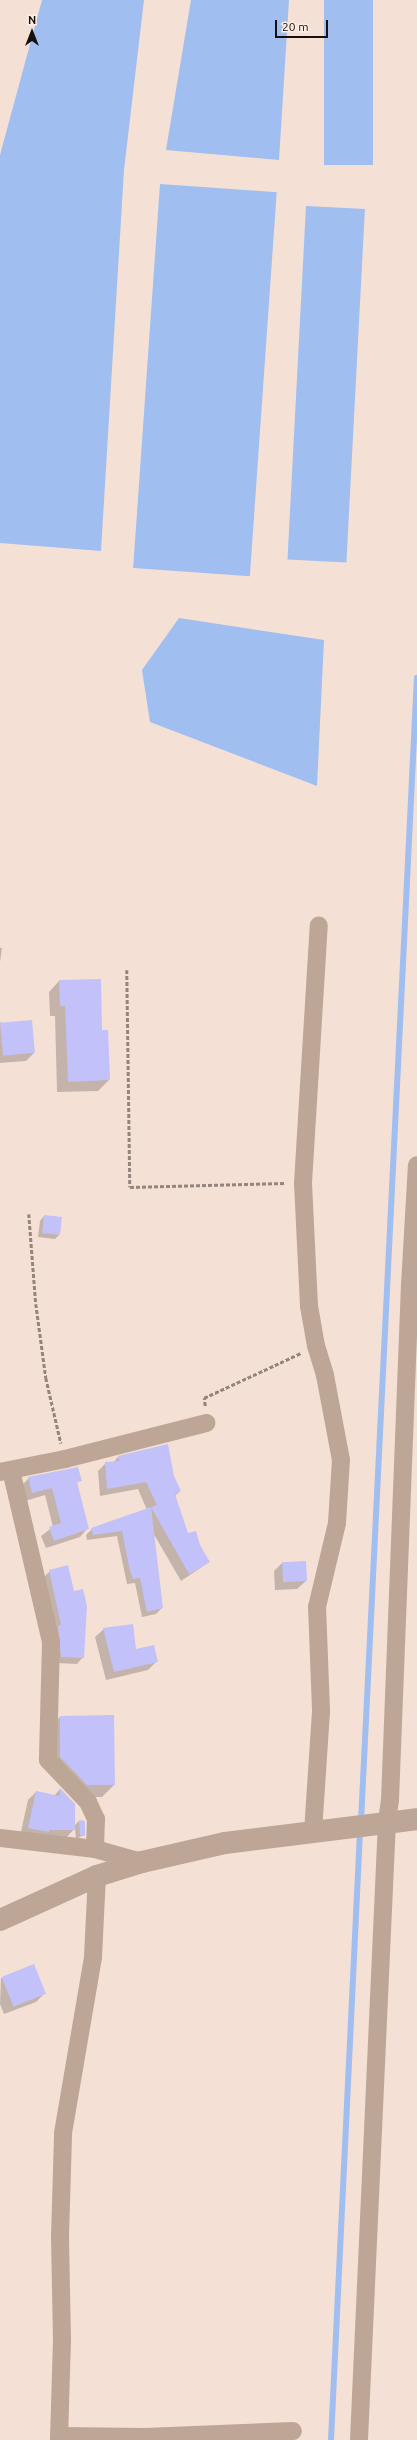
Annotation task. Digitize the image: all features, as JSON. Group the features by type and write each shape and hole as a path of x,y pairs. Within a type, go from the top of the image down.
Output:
{"street":[{"path":"313,1832 321,1710 317,1607 337,1523 341,1460 325,1375 316,1346 309,1306 302,1182 319,925"},
{"path":"359,2440 387,1822 390,1800 410,1285 417,1165"},
{"path":"95,1849 96,1819 88,1802 48,1760 51,1642 5,1471 65,1459 206,1423"},
{"path":"0,1920 97,1876 142,1862 225,1843 417,1819"},
{"path":"0,1838 95,1849 142,1862"},
{"path":"97,1876 93,1957 64,2133 60,2237 62,2341 59,2438 145,2438 293,2431"}],"path":[{"path":"127,970 130,1187 302,1182"},
{"path":"29,1214 36,1304 45,1370 65,1459"},
{"path":"206,1423 204,1398 316,1346"}],"water":[{"path":"42,0 144,0 124,170 101,551 0,543 0,155"},
{"path":"191,0 289,0 279,160 166,150"},
{"path":"324,0 373,0 373,165 324,165"},
{"path":"160,184 277,192 250,576 133,568"},
{"path":"306,206 365,209 346,563 287,560"},
{"path":"179,618 324,640 317,786 150,722 142,670"}],"building":[{"path":"101,979 102,1030 108,1030 110,1080 68,1082 65,1006 60,1006 59,980"},
{"path":"32,1020 35,1053 3,1056 0,1023"},
{"path":"44,1215 62,1217 60,1235 42,1233"},
{"path":"168,1444 174,1476 181,1491 175,1494 188,1533 196,1531 200,1545 210,1562 189,1574 151,1507 157,1505 146,1482 107,1489 105,1462 119,1461 118,1456"},
{"path":"78,1467 82,1481 77,1482 89,1529 54,1541 49,1527 61,1523 52,1488 32,1493 28,1477"},
{"path":"151,1507 163,1608 147,1612 140,1578 133,1579 130,1571 122,1531 93,1535 91,1528"},
{"path":"306,1561 307,1581 283,1582 282,1562"},
{"path":"68,1565 74,1591 83,1589 87,1606 84,1658 61,1657 58,1626 61,1625 49,1570"},
{"path":"133,1624 136,1649 154,1645 158,1662 114,1672 103,1628"},
{"path":"114,1715 115,1785 87,1785 60,1757 60,1716"},
{"path":"60,1788 75,1804 75,1830 49,1830 49,1832 28,1828 36,1791 60,1796"},
{"path":"79,1820 85,1821 85,1836 80,1836"},
{"path":"34,1964 46,1994 14,2007 2,1977"}],"waterway":[{"path":"361,1822 417,678"},
{"path":"331,2440 360,1831"}]}
